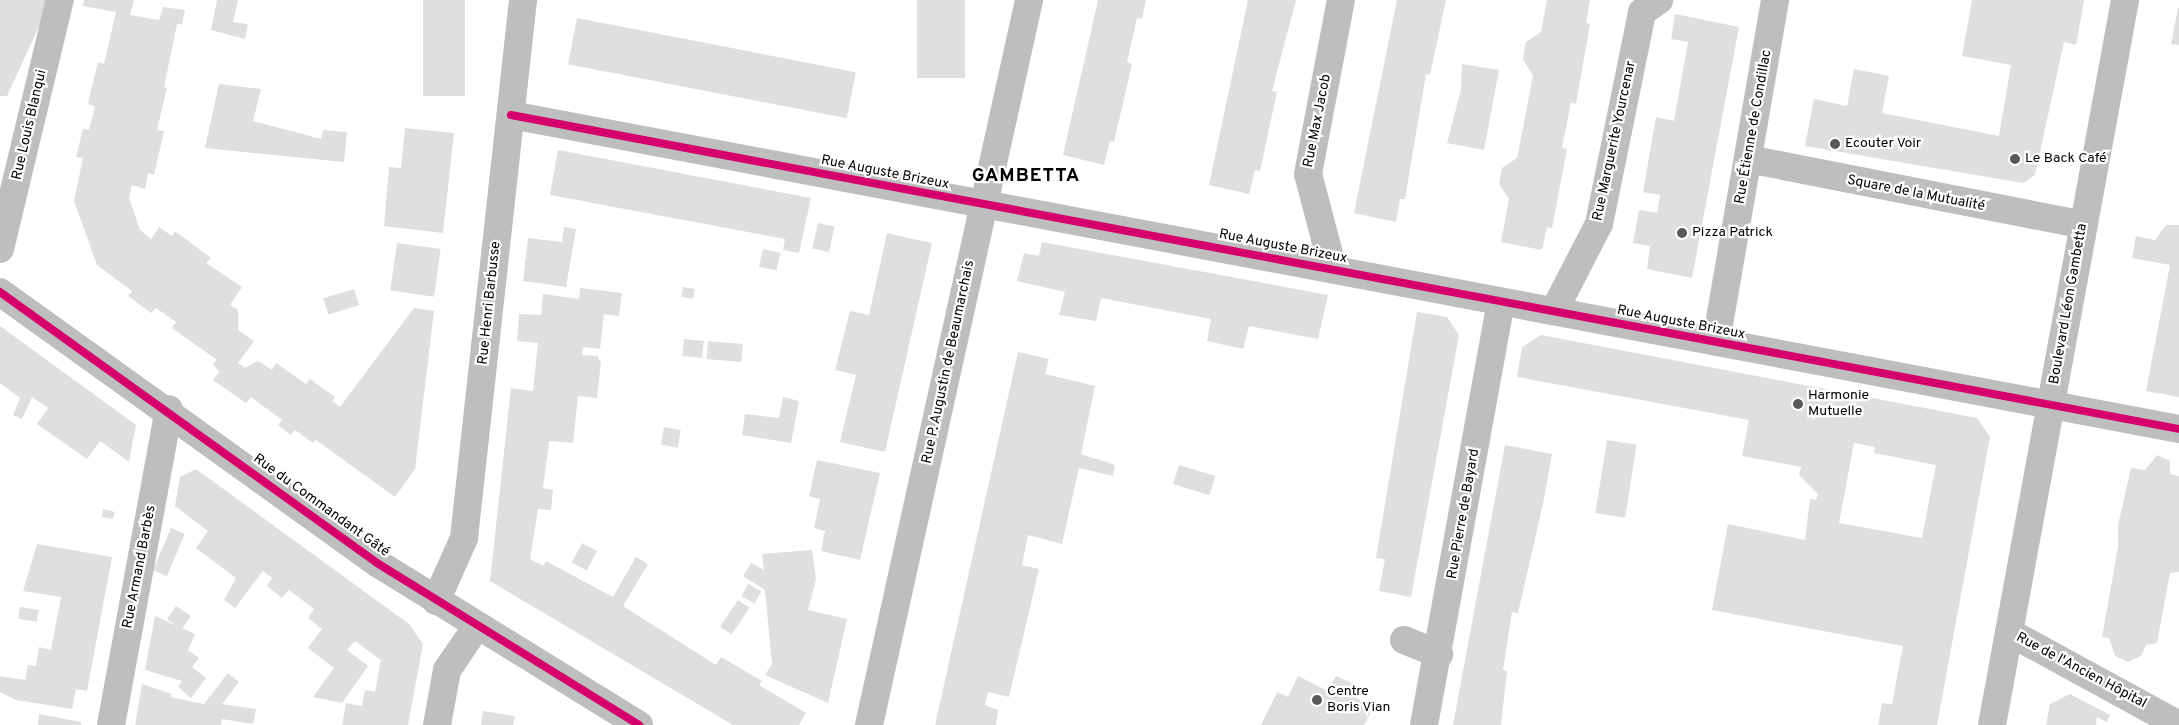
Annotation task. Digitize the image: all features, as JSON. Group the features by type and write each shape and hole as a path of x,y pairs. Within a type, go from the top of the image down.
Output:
{"street":[{"name":"Rue Louis Blanqui","path":"0,249 60,0"},
{"name":"Rue Henri Barbusse","path":"436,601 464,538 523,0"},
{"name":"Rue P. Augustin de Beaumarchais","path":"869,725 1029,0"},
{"name":"Rue Max Jacob","path":"1333,270 1308,174 1341,0"},
{"name":"Rue Marguerite Yourcenar","path":"1554,311 1599,224 1642,12 1659,0"},
{"name":"Rue Étienne de Condillac","path":"1716,342 1775,0"},
{"name":"Boulevard Léon Gambetta","path":"1992,725 2125,0"},
{"name":"Rue Auguste Brizeux","path":"510,115 2179,429"},
{"name":"Square de la Mutualité","path":"1748,159 2084,225"},
{"name":"Rue du Commandant Gâté","path":"0,292 169,409 376,563 638,725"},
{"name":"Rue Pierre de Bayard","path":"1424,725 1439,654 1501,302"},
{"name":"Rue Armand Barbès","path":"111,725 169,409"},
{"path":"437,725 447,670 476,626"},
{"name":"Rue de l'Ancien Hôpital","path":"2009,632 2179,725"},
{"path":"1404,640 1439,654"}],"building":[{"path":"0,0 51,0 7,96 0,96"},
{"path":"84,0 134,0 130,15 159,20 163,7 185,10 182,24 177,24 164,87 167,88 157,130 164,131 154,175 148,173 145,189 132,185 129,198 140,230 151,239 159,227 172,236 175,231 211,258 206,263 242,287 230,305 238,310 238,330 254,341 238,363 245,368 258,361 272,370 276,363 306,384 310,379 335,397 332,401 340,407 414,308 434,311 415,469 395,497 316,440 313,443 295,430 291,435 278,425 282,420 251,397 246,403 213,380 219,372 213,364 217,360 172,328 176,322 156,308 151,313 128,296 132,291 97,265 74,201 83,158 76,157 83,129 89,130 95,106 88,104 91,90 98,62 104,64 116,12 83,6"},
{"path":"217,0 238,0 233,22 248,24 245,39 211,30"},
{"path":"423,0 465,0 465,96 423,96"},
{"path":"917,0 965,0 965,78 917,78"},
{"path":"1098,0 1146,0 1142,19 1137,18 1127,62 1132,64 1114,142 1110,141 1104,165 1063,155"},
{"path":"1248,0 1296,0 1272,91 1277,92 1260,171 1255,170 1249,194 1209,185"},
{"path":"1397,0 1446,0 1430,75 1426,74 1405,199 1400,199 1396,222 1354,213"},
{"path":"1547,0 1590,0 1586,23 1590,24 1576,104 1571,102 1562,148 1567,149 1552,228 1547,227 1542,250 1501,242 1509,199 1499,184 1502,168 1517,158 1533,76 1523,59 1526,42 1541,32"},
{"path":"1972,0 2084,0 2076,45 2064,42 2035,175 2023,183 1805,146 1814,99 1847,106 1854,69 1889,76 1882,113 1999,136 2011,65 1962,56"},
{"path":"2179,8 2179,45 2171,44"},
{"path":"1675,14 1739,27 1692,278 1647,269 1650,246 1633,243 1639,210 1657,213 1660,195 1643,192 1656,117 1674,121 1688,42 1671,39"},
{"path":"577,18 856,72 847,118 568,64"},
{"path":"1462,64 1499,70 1484,150 1447,143 1461,90"},
{"path":"219,84 261,89 253,121 321,139 323,130 347,132 344,162 205,148"},
{"path":"405,128 454,133 443,233 384,226 389,167 401,168"},
{"path":"558,150 811,198 799,253 783,250 785,239 550,195"},
{"path":"818,223 835,227 829,252 812,248"},
{"path":"2166,225 2179,225 2179,397 2146,391 2170,265 2132,258 2136,236 2155,240"},
{"path":"564,227 576,229 566,287 523,281 528,238 562,242"},
{"path":"887,233 932,243 885,452 840,442 856,375 835,370 850,311 869,315"},
{"path":"1042,242 1328,295 1318,339 1249,326 1243,349 1207,341 1211,319 1101,298 1096,321 1059,315 1065,292 1017,281 1024,253 1039,256"},
{"path":"397,243 441,249 434,297 390,291"},
{"path":"763,249 781,253 776,271 759,267"},
{"path":"683,287 695,289 693,299 681,297"},
{"path":"580,288 622,293 619,316 604,314 600,349 583,347 582,355 597,356 601,362 597,398 578,396 573,443 549,441 543,488 553,490 551,510 538,509 530,559 543,566 546,561 613,597 636,557 648,564 623,606 716,665 721,657 762,681 759,685 806,713 799,725 733,725 490,581 511,388 533,391 538,343 517,341 519,314 541,315 543,294 579,299"},
{"path":"354,289 359,305 328,315 323,298"},
{"path":"1417,312 1447,317 1459,335 1411,597 1379,591 1385,559 1376,558"},
{"path":"0,326 136,425 129,462 100,441 87,459 37,424 48,408 32,397 22,419 13,415 20,398 0,383"},
{"path":"1541,335 1977,418 1990,437 1937,725 1878,725 1882,703 1892,704 1903,646 1712,610 1728,524 1805,540 1810,499 1816,500 1818,494 1799,475 1801,467 1742,456 1749,420 1517,377 1522,347","holes":["1854,443 1875,447 1874,453 1936,465 1922,538 1839,523"]},
{"path":"684,339 704,341 702,358 682,356"},
{"path":"708,341 743,344 741,362 706,359"},
{"path":"1018,352 1049,359 1045,374 1095,386 1081,454 1115,465 1113,476 1079,468 1062,544 1028,535 1022,565 1039,569 1009,697 988,692 985,705 998,710 996,725 935,725"},
{"path":"783,397 799,401 791,443 742,435 745,414 779,418"},
{"path":"664,427 681,430 678,448 661,445"},
{"path":"1607,440 1637,445 1625,518 1595,513"},
{"path":"1505,445 1552,454 1543,504 1518,613 1512,612 1503,670 1507,671 1501,725 1453,725"},
{"path":"2157,455 2170,461 2170,474 2179,476 2179,572 2170,573 2157,643 2146,645 2141,656 2128,662 2115,656 2109,638 2102,637 2118,547 2118,525 2131,468 2145,470"},
{"path":"817,460 880,473 860,560 821,551 825,531 814,528 820,499 809,496"},
{"path":"1179,465 1215,476 1209,495 1173,484"},
{"path":"196,469 409,624 423,644 408,725 342,725 346,703 362,706 365,690 375,692 381,660 355,641 347,650 368,666 342,703 313,697 334,668 308,648 322,629 308,618 314,609 289,590 282,598 267,586 272,578 263,571 235,608 224,600 236,578 196,548 208,531 175,506 180,477"},
{"path":"103,509 115,512 113,519 102,517"},
{"path":"171,528 185,534 167,576 153,570"},
{"path":"582,543 597,551 587,570 572,562"},
{"path":"37,544 112,557 87,691 76,689 72,709 16,700 0,692 0,676 25,680 28,665 36,666 39,647 51,650 61,597 23,591"},
{"path":"812,550 816,579 808,610 847,619 828,703 765,675 772,664 765,590 743,576 751,563 764,570 762,554"},
{"path":"748,584 761,591 755,603 741,596"},
{"path":"738,600 750,608 732,634 720,627"},
{"path":"176,606 191,616 182,629 167,619"},
{"path":"20,607 39,610 37,622 18,619"},
{"path":"155,616 195,634 188,650 199,658 192,667 206,678 191,698 178,687 182,681 145,670"},
{"path":"228,673 239,682 222,704 256,709 253,724 222,719 221,725 135,725 142,684 172,694 170,697 204,704"},
{"name":"Centre Boris Vian","path":"1298,676 1328,691 1336,676 1356,685 1351,695 1367,703 1365,709 1371,712 1364,725 1261,725 1277,692 1288,697"},
{"path":"2070,694 2110,715 2107,722 2097,717 2096,725 2046,725 2050,704"},
{"path":"483,711 515,716 513,725 481,725"},
{"path":"39,714 81,722 81,725 38,725"}],"cycle path":[{"path":"511,115 2179,429"},
{"path":"0,292 377,563 639,725"}],"place":[{"name":"Ecouter Voir","path":"1835,144"},
{"name":"Le Back Café","path":"2015,159"},
{"name":"Pizza Patrick","path":"1682,233"},
{"name":"Harmonie Mutuelle","path":"1798,404"},
{"name":"Centre Boris Vian","path":"1317,700"}],"district":[{"name":"GAMBETTA","path":"1026,177"}]}
